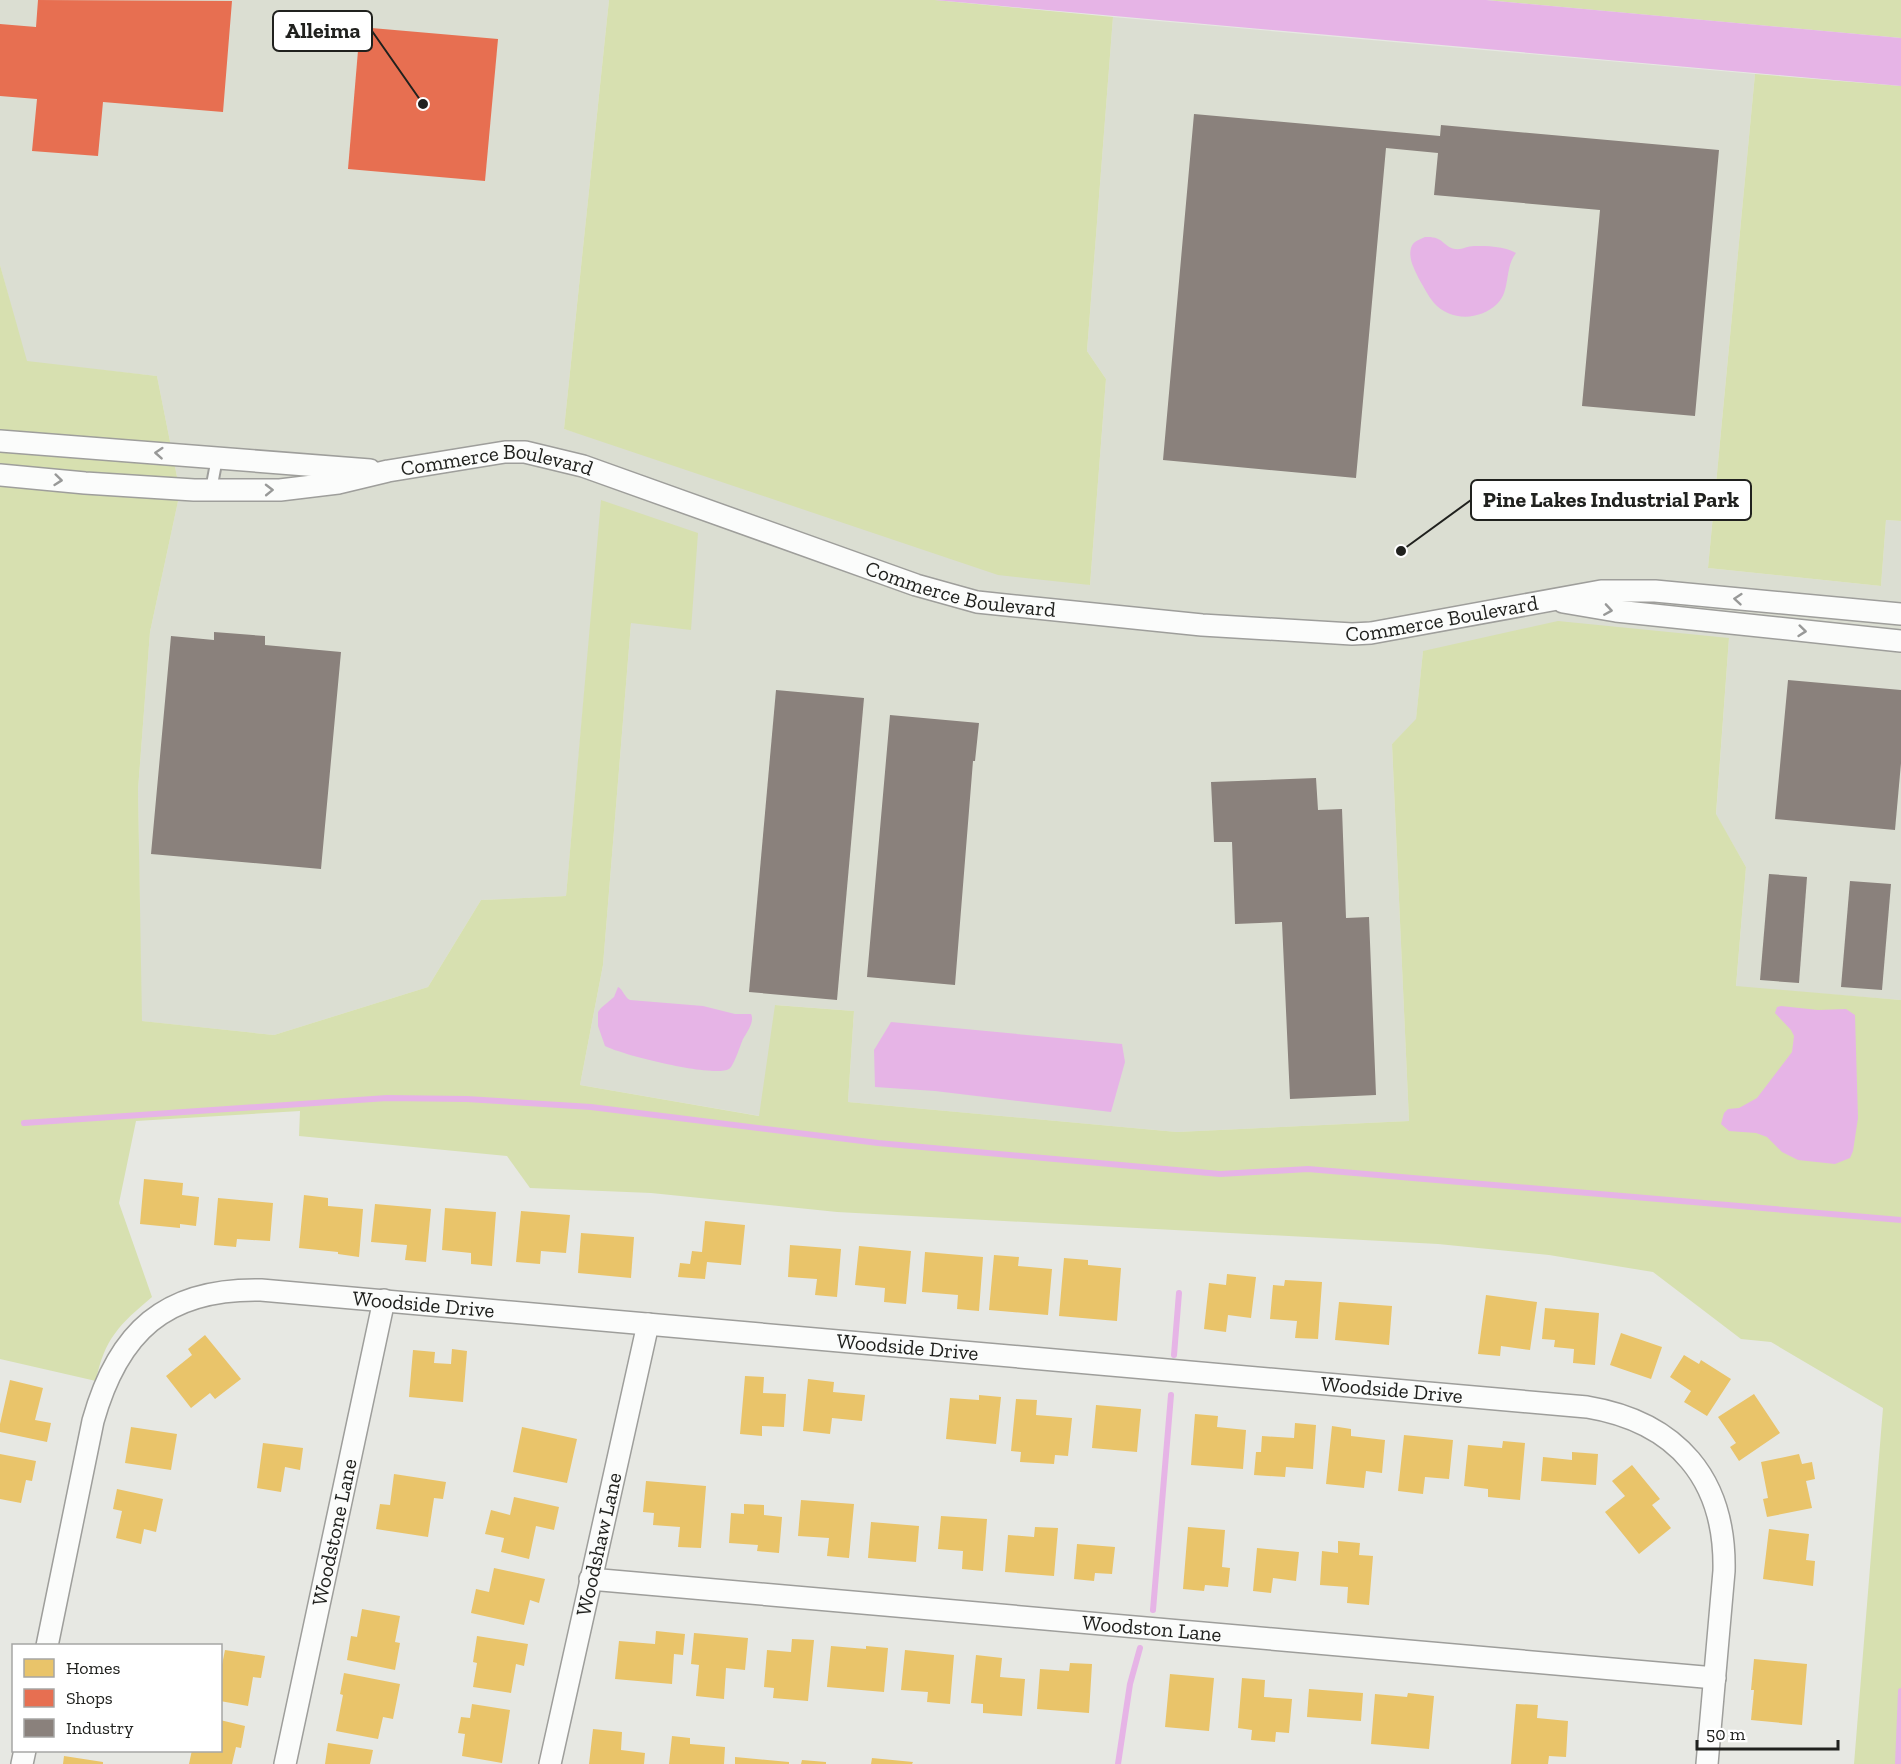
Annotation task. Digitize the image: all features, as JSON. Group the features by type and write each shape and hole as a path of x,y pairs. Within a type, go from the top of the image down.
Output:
{"street":[{"path":"0,441 388,471"},
{"name":"Commerce Boulevard","path":"388,471 505,452 534,453 583,466 916,585 995,605 1209,625 1352,634 1399,628 1600,591 1656,591 1901,614"},
{"path":"0,475 85,483 211,490 298,489 338,483 388,471"},
{"name":"Commerce Boulevard","path":"1551,600 1616,611 1901,640"},
{"name":"Woodside Drive","path":"47,1644 98,1406 114,1364 138,1333 169,1309 188,1300 215,1292 261,1290 1587,1407 1618,1413 1652,1428 1679,1449 1699,1473 1714,1502 1722,1533 1724,1557 1707,1764"},
{"name":"Woodstone Lane","path":"285,1764 384,1300"},
{"name":"Woodshaw Lane","path":"550,1764 648,1324"},
{"name":"Woodston Lane","path":"590,1579 1715,1678"}],"lane":[{"path":"211,490 217,458"}],"shaded area":[{"path":"0,0 609,0 564,429 1090,585 1106,379 1087,351 1113,17 1755,74 1708,568 1881,586 1886,520 1901,521 1901,1000 1736,987 1746,867 1716,815 1729,638 1423,651 1416,720 1392,744 1409,1121 1177,1132 848,1102 854,1011 776,1005 760,1116 580,1085 603,965 631,623 602,500 566,896 481,900 428,987 274,1035 141,1021 138,790 150,632 180,492 157,376 26,362 0,265"},
{"path":"935,0 1486,0 1901,38 1901,86"},
{"path":"1425,237 1436,238 1455,249 1490,246 1516,253 1510,265 1504,293 1497,304 1482,314 1465,317 1448,313 1434,303 1419,279 1410,256 1413,244"},
{"path":"618,987 630,1000 703,1006 735,1014 751,1014 751,1023 731,1067 720,1071 688,1068 648,1060 605,1046 598,1026 598,1012 614,997"},
{"path":"1777,1007 1818,1010 1846,1009 1855,1015 1858,1118 1850,1158 1835,1164 1798,1160 1782,1152 1767,1137 1756,1133 1729,1131 1721,1124 1724,1113 1728,1109 1739,1108 1757,1098 1792,1052 1794,1036 1775,1013"},
{"path":"891,1022 1122,1044 1125,1062 1111,1112 935,1091 875,1087 874,1050"}],"green space":[{"path":"609,0 935,0 1113,17 1087,351 1106,379 1090,585 998,575 564,429"},
{"path":"1486,0 1901,0 1901,38"},
{"path":"1755,74 1901,86 1901,521 1886,520 1881,586 1708,568"},
{"path":"0,265 27,361 157,376 180,492 150,632 138,790 142,1021 274,1035 428,987 481,900 566,896 601,500 698,533 691,630 631,623 603,965 580,1085 759,1116 775,1005 854,1011 848,1102 1177,1132 1409,1121 1392,744 1416,719 1423,651 1558,621 1729,638 1716,814 1746,867 1736,986 1901,1000 1901,1764 1854,1764 1883,1408 1771,1342 1741,1339 1653,1272 1549,1255 1438,1244 837,1212 651,1193 530,1188 507,1156 299,1136 300,1111 136,1121 119,1203 152,1297 115,1333 99,1366 96,1381 0,1359"}],"building: Homes":[{"path":"144,1179 183,1183 182,1195 199,1197 196,1226 180,1224 180,1228 140,1224"},
{"path":"304,1195 328,1198 328,1206 363,1209 359,1257 338,1254 338,1252 299,1248"},
{"path":"218,1198 273,1203 270,1241 237,1239 236,1247 214,1245"},
{"path":"375,1204 431,1209 426,1262 405,1260 407,1245 371,1242"},
{"path":"445,1208 496,1212 492,1266 471,1264 471,1253 442,1250"},
{"path":"521,1211 570,1215 566,1253 541,1251 540,1264 516,1262"},
{"path":"705,1221 745,1225 741,1265 707,1262 705,1279 678,1277 680,1263 690,1264 692,1251 702,1252"},
{"path":"581,1233 634,1237 631,1278 578,1273"},
{"path":"790,1245 841,1249 837,1297 815,1295 817,1279 788,1277"},
{"path":"859,1246 911,1251 906,1304 884,1302 885,1288 855,1285"},
{"path":"925,1252 983,1257 979,1311 957,1309 958,1295 922,1292"},
{"path":"994,1255 1019,1257 1018,1266 1052,1269 1048,1315 989,1310"},
{"path":"1064,1258 1088,1260 1088,1265 1121,1268 1117,1321 1059,1316"},
{"path":"1227,1274 1256,1277 1251,1318 1228,1315 1226,1332 1204,1329 1209,1283 1226,1285"},
{"path":"1285,1280 1322,1282 1318,1339 1295,1338 1297,1321 1270,1319 1273,1285 1284,1286"},
{"path":"1486,1295 1537,1302 1530,1350 1501,1346 1500,1356 1478,1354"},
{"path":"1339,1302 1392,1306 1389,1345 1335,1340"},
{"path":"1545,1308 1599,1313 1595,1365 1573,1363 1574,1349 1554,1347 1555,1340 1542,1339"},
{"path":"1621,1333 1662,1347 1651,1379 1610,1365"},
{"path":"205,1335 241,1379 215,1399 210,1393 191,1408 166,1376 192,1355 188,1349"},
{"path":"452,1349 467,1351 463,1402 409,1397 413,1350 435,1352 434,1363 451,1364"},
{"path":"1684,1355 1699,1364 1701,1360 1731,1379 1707,1416 1684,1402 1691,1391 1670,1377"},
{"path":"745,1376 764,1377 763,1393 786,1394 784,1427 762,1426 762,1436 740,1434"},
{"path":"808,1379 834,1382 833,1392 865,1395 862,1421 832,1418 830,1434 803,1431"},
{"path":"10,1380 43,1388 35,1420 51,1423 47,1442 0,1432"},
{"path":"1754,1394 1780,1433 1739,1461 1730,1447 1736,1443 1718,1417"},
{"path":"979,1395 1001,1397 996,1444 946,1439 950,1398 979,1400"},
{"path":"1016,1399 1037,1400 1036,1415 1072,1418 1068,1456 1055,1455 1054,1464 1020,1462 1021,1452 1011,1451"},
{"path":"1096,1405 1141,1409 1137,1452 1092,1448"},
{"path":"1195,1414 1218,1416 1217,1427 1246,1430 1243,1469 1191,1465"},
{"path":"1295,1423 1316,1425 1313,1469 1286,1467 1285,1477 1254,1475 1256,1452 1261,1452 1262,1436 1294,1438"},
{"path":"1332,1426 1351,1429 1351,1436 1385,1440 1382,1473 1366,1471 1364,1488 1326,1484"},
{"path":"131,1427 177,1434 171,1470 125,1463"},
{"path":"522,1427 577,1439 567,1483 513,1472"},
{"path":"1404,1435 1453,1440 1449,1479 1425,1477 1423,1494 1398,1491"},
{"path":"1503,1441 1525,1443 1520,1500 1488,1497 1488,1489 1464,1486 1468,1445 1502,1448"},
{"path":"263,1443 303,1448 300,1470 285,1467 281,1492 257,1488"},
{"path":"1572,1452 1598,1454 1596,1485 1541,1481 1543,1457 1572,1460"},
{"path":"0,1454 36,1461 32,1481 26,1480 21,1503 0,1499"},
{"path":"1799,1454 1802,1464 1812,1462 1815,1479 1806,1481 1812,1508 1767,1517 1763,1499 1768,1498 1761,1462"},
{"path":"1632,1465 1660,1499 1652,1505 1671,1528 1639,1554 1605,1512 1625,1496 1612,1481"},
{"path":"394,1474 446,1482 443,1499 434,1498 428,1537 376,1529 380,1504 390,1505"},
{"path":"646,1481 706,1486 701,1548 678,1547 680,1527 653,1525 654,1513 643,1512"},
{"path":"117,1489 163,1499 156,1532 144,1529 141,1544 116,1538 122,1511 113,1509"},
{"path":"514,1497 559,1507 554,1530 536,1526 529,1559 501,1552 504,1538 485,1534 491,1510 510,1515"},
{"path":"801,1500 854,1504 849,1558 827,1556 829,1538 798,1536"},
{"path":"744,1504 764,1505 764,1515 782,1517 779,1553 757,1551 758,1545 729,1543 731,1513 744,1514"},
{"path":"941,1516 987,1519 983,1571 962,1569 963,1551 938,1549"},
{"path":"871,1522 919,1526 916,1562 868,1558"},
{"path":"1035,1527 1058,1528 1054,1576 1005,1572 1008,1535 1034,1537"},
{"path":"1188,1527 1225,1530 1222,1567 1230,1568 1228,1587 1205,1585 1204,1591 1183,1589"},
{"path":"1769,1529 1809,1534 1806,1560 1815,1561 1813,1586 1763,1579"},
{"path":"1338,1541 1360,1543 1359,1555 1373,1556 1369,1605 1347,1603 1348,1587 1320,1585 1322,1551 1338,1553"},
{"path":"1077,1544 1115,1547 1112,1574 1095,1573 1094,1581 1074,1579"},
{"path":"1257,1548 1299,1552 1296,1581 1273,1578 1271,1593 1253,1591"},
{"path":"494,1568 545,1579 539,1603 530,1600 524,1625 471,1613 476,1589 489,1592"},
{"path":"362,1609 400,1616 395,1642 400,1643 395,1670 347,1660 351,1636 357,1637"},
{"path":"656,1631 685,1634 683,1655 674,1654 672,1684 615,1679 619,1641 655,1644"},
{"path":"694,1633 748,1638 745,1670 726,1668 724,1699 696,1696 699,1665 691,1664"},
{"path":"477,1636 528,1644 524,1666 516,1664 511,1693 473,1687 477,1663 473,1662"},
{"path":"792,1639 814,1640 808,1701 773,1698 774,1688 764,1687 767,1650 791,1652"},
{"path":"831,1646 888,1648 884,1692 827,1687"},
{"path":"225,1650 265,1656 261,1678 253,1677 248,1706 222,1701 222,1665"},
{"path":"905,1650 954,1655 950,1704 927,1702 928,1692 901,1690"},
{"path":"976,1655 1002,1658 1000,1677 1025,1679 1022,1716 983,1713 983,1704 971,1703"},
{"path":"1754,1659 1807,1664 1802,1725 1751,1720"},
{"path":"1070,1663 1092,1664 1089,1713 1037,1709 1040,1669 1069,1671"},
{"path":"344,1673 400,1684 393,1719 383,1717 378,1739 336,1731 343,1695 340,1694"},
{"path":"1170,1674 1214,1678 1209,1731 1165,1727"},
{"path":"1242,1678 1265,1680 1264,1697 1292,1699 1289,1733 1276,1732 1275,1742 1251,1740 1252,1730 1238,1728"},
{"path":"1309,1689 1363,1693 1361,1721 1307,1717"},
{"path":"1408,1693 1434,1696 1429,1749 1371,1744 1375,1694 1407,1697"},
{"path":"472,1704 510,1710 502,1763 462,1756 465,1734 458,1733 461,1717 470,1718"},
{"path":"1516,1704 1538,1705 1537,1718 1568,1721 1566,1757 1549,1756 1548,1764 1511,1764"},
{"path":"222,1720 245,1726 241,1748 236,1747 232,1764 189,1764 192,1752 222,1752"},
{"path":"593,1729 622,1732 621,1750 645,1753 644,1764 589,1764"},
{"path":"672,1736 690,1738 690,1744 725,1747 724,1764 669,1764"},
{"path":"328,1743 373,1750 370,1764 325,1764"},
{"path":"64,1756 103,1762 103,1764 63,1764"},
{"path":"735,1757 789,1762 789,1764 735,1764"},
{"path":"872,1758 913,1762 912,1764 871,1764"},
{"path":"802,1760 826,1762 826,1764 801,1764"}],"building: Shops":[{"path":"38,0 232,1 223,112 103,102 98,156 32,151 37,99 0,96 0,24 36,27"},
{"path":"360,27 498,39 485,181 348,169"}],"building: Industry":[{"path":"1194,114 1440,136 1441,125 1719,150 1695,416 1582,406 1600,210 1434,195 1438,153 1386,148 1356,478 1163,460"},
{"path":"214,632 265,636 265,645 341,652 321,869 151,854 171,636 214,640"},
{"path":"1788,680 1901,690 1901,763 1895,830 1775,819"},
{"path":"776,690 864,698 837,1000 749,992"},
{"path":"890,715 979,723 975,761 973,761 955,985 867,977"},
{"path":"1316,778 1318,810 1342,809 1346,918 1369,917 1376,1095 1290,1099 1282,922 1235,924 1232,842 1214,842 1211,782"},
{"path":"1769,874 1807,877 1799,983 1760,980"},
{"path":"1850,881 1891,884 1882,990 1841,987"}],"waterway":[{"path":"24,1123 387,1098 467,1099 591,1107 878,1143 1220,1174 1308,1169 1901,1220"},
{"path":"1174,1355 1179,1293"},
{"path":"1153,1610 1171,1395"},
{"path":"1118,1764 1130,1684 1140,1648"},
{"path":"1898,1764 1901,1691"}],"place":[{"name":"Alleima","path":"423,104"},
{"name":"Pine Lakes Industrial Park","path":"1401,551"}]}
